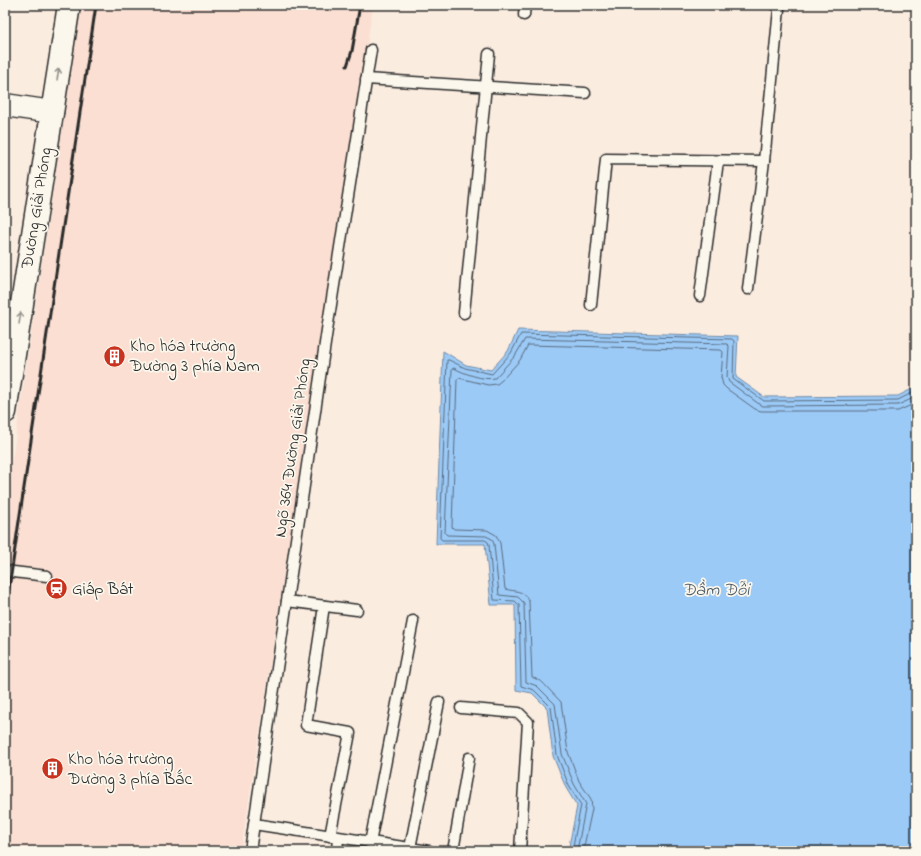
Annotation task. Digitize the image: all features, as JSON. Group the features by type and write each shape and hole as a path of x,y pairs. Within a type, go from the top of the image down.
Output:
{"main road":[{"name":"Đường Giải Phóng","path":"5,412 69,5"},
{"path":"5,105 52,112"}],"lane":[{"path":"748,289 764,161 779,9 775,5"},
{"name":"Ngõ 364 Đường Giải Phóng","path":"250,851 286,601 371,50"},
{"path":"464,313 489,54"},
{"path":"366,79 585,93"},
{"path":"591,305 606,159 764,161"},
{"path":"700,296 718,161"},
{"path":"5,571 47,576"},
{"path":"286,601 357,610"},
{"path":"324,606 306,726 350,733 334,837 336,851"},
{"path":"370,843 413,621"},
{"path":"410,848 439,702"},
{"path":"461,708 519,713 528,722 520,851"},
{"path":"453,851 469,758"},
{"path":"254,824 429,851"}],"shaded area":[{"path":"81,5 373,5 241,851 5,851 5,507"}],"water":[{"name":"Đầm Đỗi","path":"518,330 738,336 736,377 764,397 898,396 916,387 916,851 568,851 577,806 566,788 553,756 547,708 532,693 516,690 515,605 491,605 485,544 436,544 443,351 466,365 491,370 508,351"}],"railway":[{"path":"5,615 96,5"},
{"path":"347,66 352,51 360,5"}],"place":[{"name":"Kho hóa trường Đường 3 phía Nam","path":"115,356"},
{"name":"Giáp Bát","path":"57,589"},
{"name":"Kho hóa trường Đường 3 phía Bắc","path":"53,769"}]}
